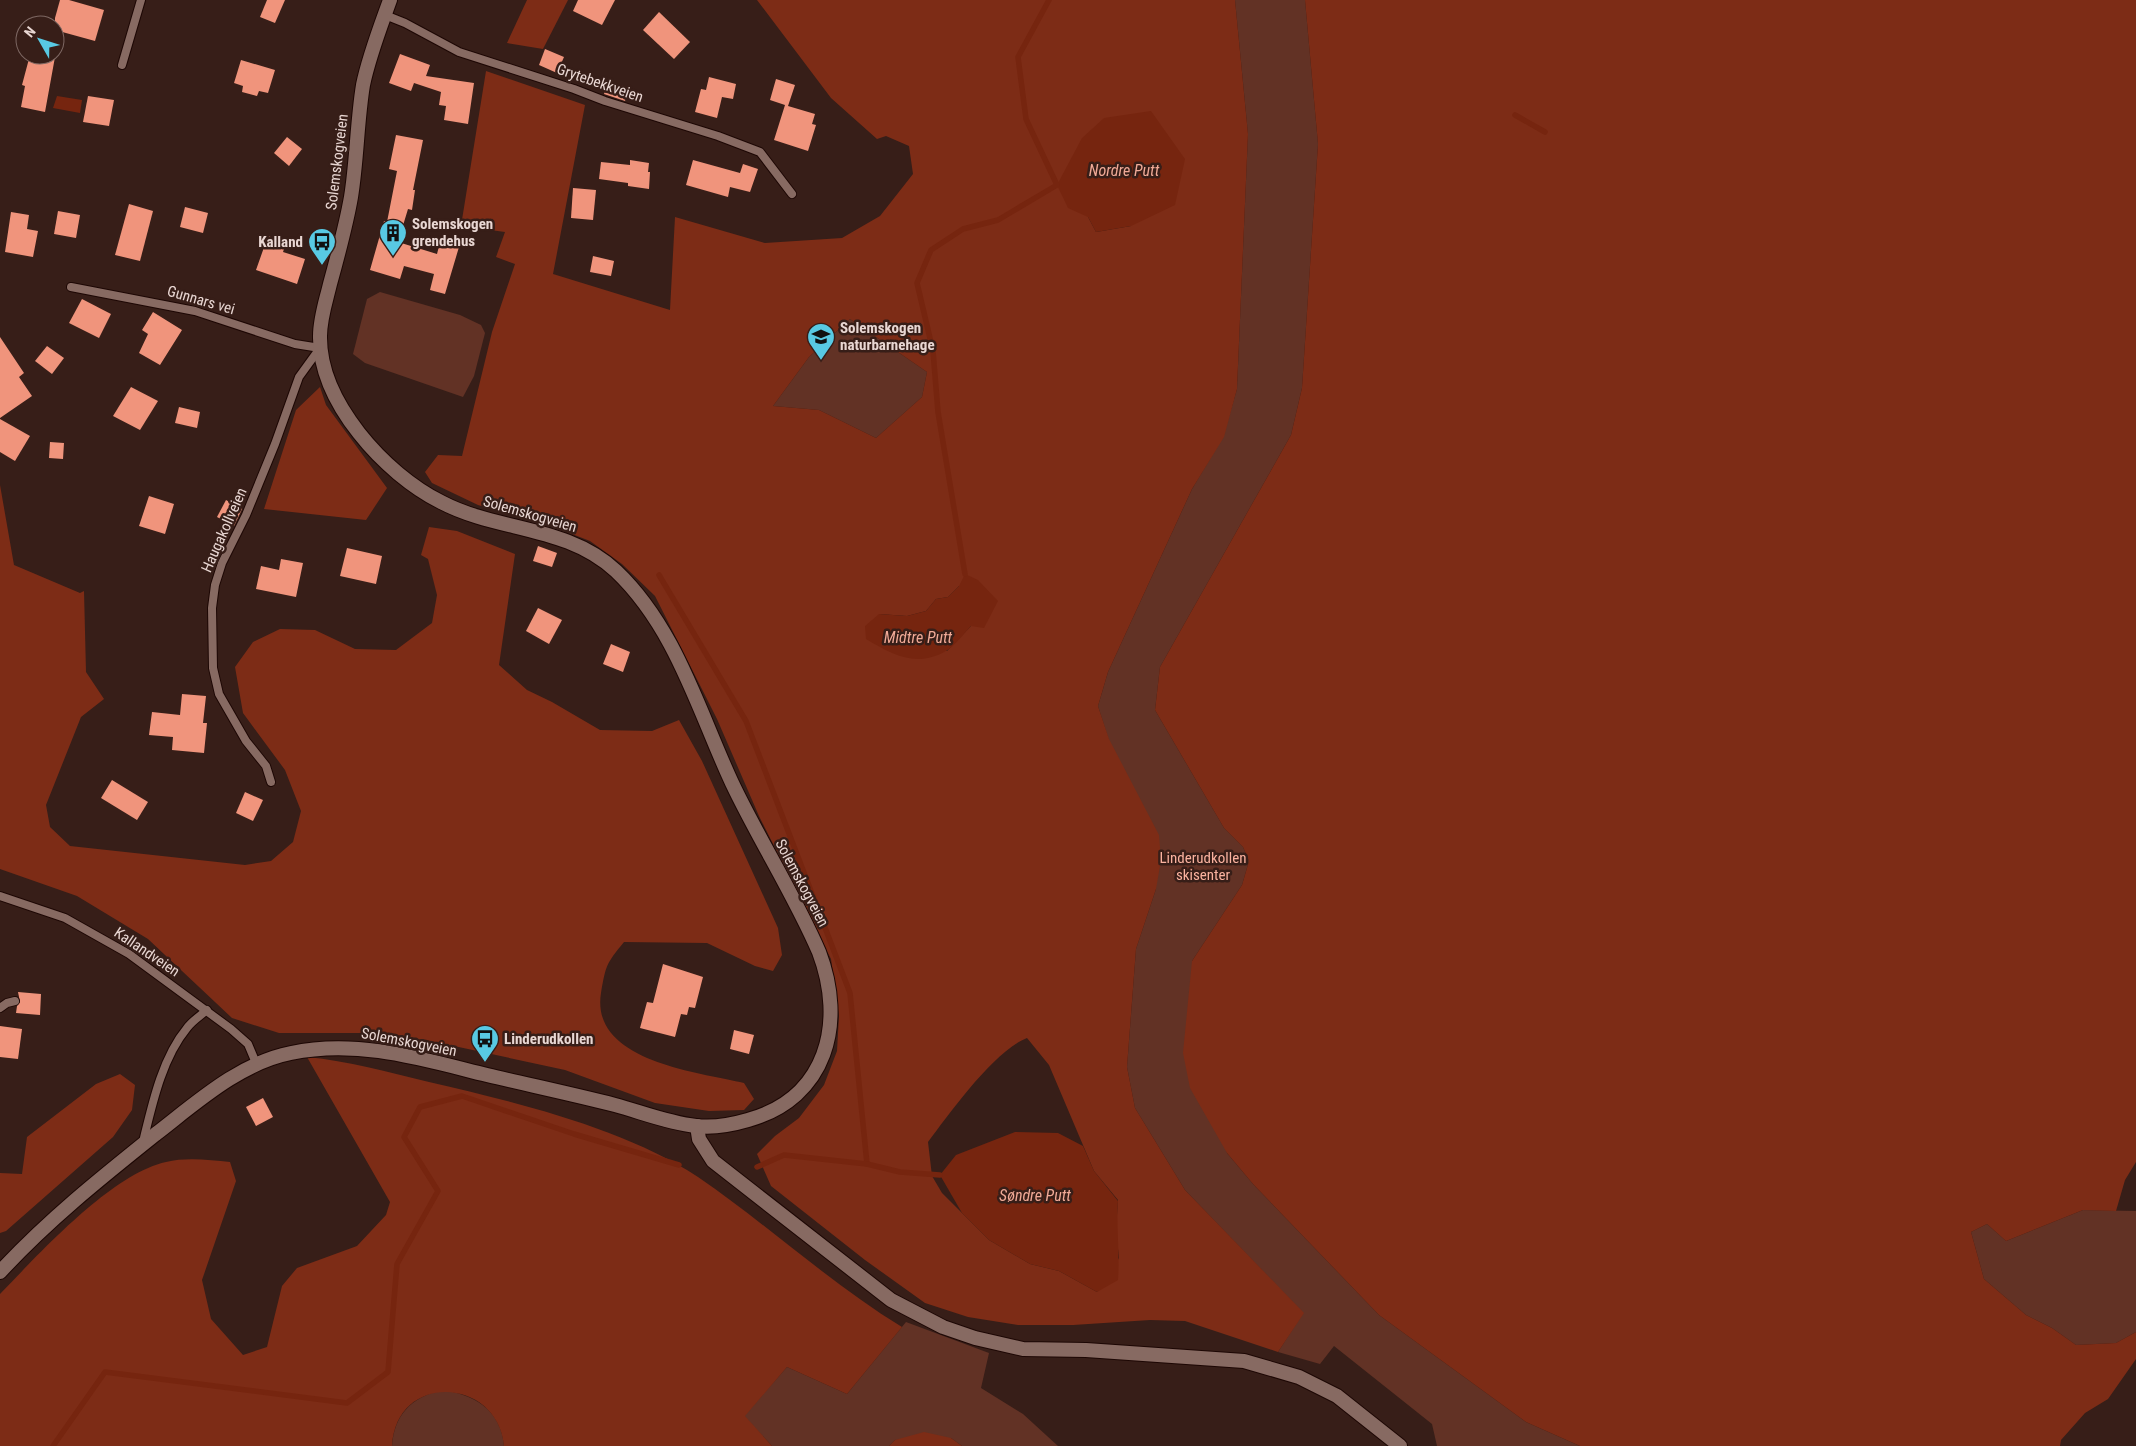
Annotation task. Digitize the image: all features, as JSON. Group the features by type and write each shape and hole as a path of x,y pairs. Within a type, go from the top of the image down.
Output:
{"street":[{"name":"Solemskogveien","path":"0,1272 65,1207 142,1145 203,1098 256,1064 273,1057 312,1050 370,1049 697,1126 727,1125 770,1112 795,1097 812,1078 824,1054 831,1012 828,981 814,940 732,782 670,643 634,591 609,565 581,546 553,536 458,510 430,497 402,477 378,456 354,425 333,390 320,348 321,321 351,197 363,88 371,55 390,0"},
{"path":"697,1126 699,1139 713,1162 891,1300 932,1322 975,1338 1023,1349 1086,1350 1244,1361 1299,1377 1337,1396 1400,1446"}],"lane":[{"path":"122,65 142,0"},
{"name":"Grytebekkveien","path":"385,15 405,23 459,52 574,88 600,100 718,136 760,152 792,194"},
{"name":"Gunnars vei","path":"71,287 195,311 295,344 320,348"},
{"name":"Haugakollveien","path":"271,782 266,766 242,735 219,694 213,668 212,608 215,584 222,563 246,515 276,444 299,377 320,348"},
{"name":"Kallandveien","path":"0,896 65,918 129,954 207,1010 248,1044 256,1064"},
{"path":"0,1008 7,1003 15,1001"},
{"path":"142,1145 154,1097 176,1045 188,1026 207,1010"}],"green space":[{"name":"Linderudkollen skisenter","path":"1235,0 1305,0 1318,144 1302,388 1291,435 1160,667 1155,710 1224,828 1243,847 1249,861 1242,885 1192,961 1227,1153 1253,1184 1379,1315 1526,1422 1580,1446 1437,1446 1432,1424 1334,1346 1320,1364 1278,1352 1303,1313 1185,1190 1135,1108 1127,1067 1136,949 1156,889 1098,706 1108,672 1192,489 1223,437 1237,389 1248,134"},
{"path":"380,292 460,315 481,325 485,333 474,376 463,397 365,363 353,354 367,299"},
{"path":"850,319 927,372 922,397 876,438 819,410 773,406 809,357"},
{"path":"2083,1210 2136,1211 2136,1332 2116,1343 2076,1345 2052,1328 2026,1315 1984,1279 1971,1232 1987,1224 2006,1241"},
{"path":"906,1322 989,1353 981,1388 1023,1414 1058,1446 962,1446 951,1438 895,1440 889,1446 772,1446 744,1416 787,1367 847,1394"},
{"path":"441,1390 464,1395 484,1406 498,1423 504,1446 392,1446 396,1425 406,1409 430,1393"}],"shaded area":[{"path":"527,0 568,0 543,49 507,43"},
{"path":"757,0 1235,0 1248,134 1237,389 1224,437 1192,489 1108,672 1098,706 1109,739 1159,835 1161,860 1156,889 1136,949 1127,1067 1135,1108 1185,1190 1304,1313 1278,1352 1185,1321 1150,1320 1073,1325 1018,1325 968,1317 925,1303 865,1260 771,1186 757,1154 775,1136 799,1118 824,1085 837,1051 839,1016 831,959 759,816 717,719 655,596 622,564 590,541 554,527 478,505 432,483 425,472 438,455 462,456 492,332 515,264 496,257 505,232 461,226 486,71 585,105 553,274 670,310 675,217 765,243 842,238 880,216 913,174 909,146 886,136 877,139 831,98","holes":["1088,217 1131,226 1096,232","850,319 927,372 922,397 876,438 819,410 773,406 809,357","959,586 971,626 947,651 879,614 907,616 926,611 936,599 948,597","1027,1038 1049,1065 1094,1171 1118,1200 1116,1230 1119,1258 1097,1292 1059,1271 1030,1264 989,1240 942,1193 932,1176 928,1142 973,1084 1014,1045"]},
{"path":"1305,0 2136,0 2136,1162 2125,1180 2116,1211 2083,1210 2006,1241 1987,1224 1971,1232 1984,1279 2026,1315 2052,1328 2076,1345 2116,1343 2136,1332 2136,1359 2108,1399 2085,1413 2061,1440 2060,1446 1580,1446 1526,1422 1379,1315 1253,1184 1227,1153 1190,1088 1183,1053 1192,961 1242,885 1249,861 1243,847 1224,828 1155,710 1160,667 1291,435 1302,388 1318,144"},
{"path":"320,387 326,405 387,488 366,520 264,509 296,410"},
{"path":"0,485 14,565 80,593 84,591 86,672 104,699 81,717 46,805 50,827 70,846 245,865 271,861 293,842 301,811 285,770 243,713 235,667 253,642 280,629 315,630 355,649 396,650 432,623 437,595 428,559 421,555 429,527 457,531 515,554 499,665 527,690 600,730 652,731 679,720 702,761 778,928 782,955 773,971 755,966 707,943 624,942 610,960 606,970 601,993 602,1016 612,1034 629,1048 675,1068 744,1083 754,1099 744,1110 709,1111 655,1103 565,1070 440,1043 383,1033 279,1033 232,1018 148,939 77,896 0,869"},
{"path":"307,1057 368,1067 497,1098 568,1119 637,1144 698,1177 824,1273 902,1327 847,1394 787,1367 745,1416 772,1446 504,1446 498,1423 485,1406 467,1396 447,1392 428,1395 410,1405 398,1422 392,1446 0,1446 0,1294 55,1238 100,1198 122,1182 145,1169 174,1160 198,1159 230,1162 236,1181 202,1280 211,1319 243,1355 267,1347 282,1286 297,1268 357,1246 386,1215 390,1202"},
{"path":"120,1074 135,1085 132,1110 113,1137 6,1231 0,1233 0,1173 22,1174 27,1137 96,1084"},
{"path":"924,1432 951,1438 962,1446 889,1446 895,1440"}],"water":[{"path":"57,96 82,100 80,113 53,108"},
{"name":"Nordre Putt","path":"1151,111 1185,159 1175,205 1131,226 1096,232 1088,217 1068,208 1057,185 1082,138 1104,118"},
{"name":"Midtre Putt","path":"965,574 978,580 998,601 984,628 971,626 949,649 925,659 915,659 895,654 866,639 865,626 879,614 907,616 926,611 936,599 948,597 959,586"},
{"name":"Søndre Putt","path":"1015,1132 1058,1133 1083,1146 1094,1171 1118,1201 1118,1280 1097,1292 1059,1271 1030,1264 989,1240 962,1213 940,1175 956,1155"}],"building":[{"path":"60,0 69,0 104,10 95,41 65,33 65,15 56,15"},
{"path":"267,0 285,0 275,23 260,17"},
{"path":"578,0 615,0 602,25 573,11"},
{"path":"659,12 690,42 674,59 643,30"},
{"path":"545,49 564,57 557,73 539,65"},
{"path":"400,54 430,65 426,76 474,83 468,124 444,120 446,106 439,105 441,92 414,83 411,91 389,83"},
{"path":"241,60 275,70 268,93 259,91 257,96 242,92 243,86 234,83"},
{"path":"27,65 54,65 45,112 21,107 25,86 22,85"},
{"path":"709,77 736,84 733,99 722,97 717,118 695,112 701,89 706,90"},
{"path":"776,79 795,85 788,106 815,114 812,124 816,125 808,151 774,140 785,105 770,100"},
{"path":"608,81 629,88 625,101 604,94"},
{"path":"88,96 114,100 109,126 83,122"},
{"path":"396,135 423,140 413,190 415,190 412,210 408,209 398,242 437,254 440,242 459,247 445,294 430,290 434,274 404,266 400,279 370,270 384,221 387,222 397,171 389,169"},
{"path":"287,137 302,149 289,166 274,153"},
{"path":"630,160 649,163 649,189 628,186 628,183 599,179 601,162 630,165"},
{"path":"693,160 740,173 743,164 758,169 750,192 730,187 728,197 686,185"},
{"path":"573,188 596,190 593,220 571,218"},
{"path":"129,204 153,211 140,261 115,255"},
{"path":"185,207 208,213 203,233 180,227"},
{"path":"58,211 80,215 76,238 54,234"},
{"path":"11,212 29,215 27,229 38,231 33,257 5,252"},
{"path":"268,236 286,243 283,252 305,259 297,284 256,270"},
{"path":"593,256 614,261 611,276 590,272"},
{"path":"82,299 111,314 99,338 69,323"},
{"path":"153,312 182,330 160,365 139,353 148,334 142,330"},
{"path":"0,337 24,373 19,377 32,396 0,418"},
{"path":"47,346 64,358 52,374 35,361"},
{"path":"131,387 158,401 140,430 113,416"},
{"path":"179,407 200,412 197,428 175,423"},
{"path":"0,419 30,436 15,461 0,452"},
{"path":"50,442 64,443 63,459 49,458"},
{"path":"149,496 174,504 165,534 139,526"},
{"path":"226,500 242,509 234,526 217,517"},
{"path":"538,546 557,553 552,567 533,561"},
{"path":"347,548 382,556 376,584 340,576"},
{"path":"281,559 303,563 296,597 256,589 261,566 279,570"},
{"path":"538,608 562,620 549,644 526,631"},
{"path":"611,644 630,652 623,672 603,664"},
{"path":"182,694 206,696 203,723 207,723 204,753 172,750 173,737 149,735 152,712 180,715"},
{"path":"112,780 148,802 137,820 101,798"},
{"path":"245,792 263,800 253,821 236,813"},
{"path":"663,964 703,977 695,1008 689,1007 687,1015 681,1014 675,1037 640,1028 647,1002 653,1003"},
{"path":"18,992 41,994 40,1015 16,1013 20,1002"},
{"path":"0,1026 22,1029 18,1059 0,1057"},
{"path":"734,1030 754,1035 749,1054 730,1049"},
{"path":"263,1098 273,1117 256,1126 246,1107"}],"waterway":[{"path":"965,574 938,412 933,351 917,283 931,250 963,229 998,220 1057,185 1026,119 1018,57 1049,0"},
{"path":"1515,115 1545,132"},
{"path":"659,575 746,721 850,993 867,1164"},
{"path":"53,1446 105,1372 347,1403 388,1372 397,1264 438,1191 404,1137 420,1107 462,1096 574,1134 679,1165"},
{"path":"757,1167 784,1155 867,1164 900,1172 940,1175"}],"place":[{"name":"Solemskogen grendehus","path":"393,257"},
{"name":"Kalland","path":"322,266"},
{"name":"Solemskogen naturbarnehage","path":"821,361"},
{"name":"Linderudkollen","path":"485,1063"}]}
